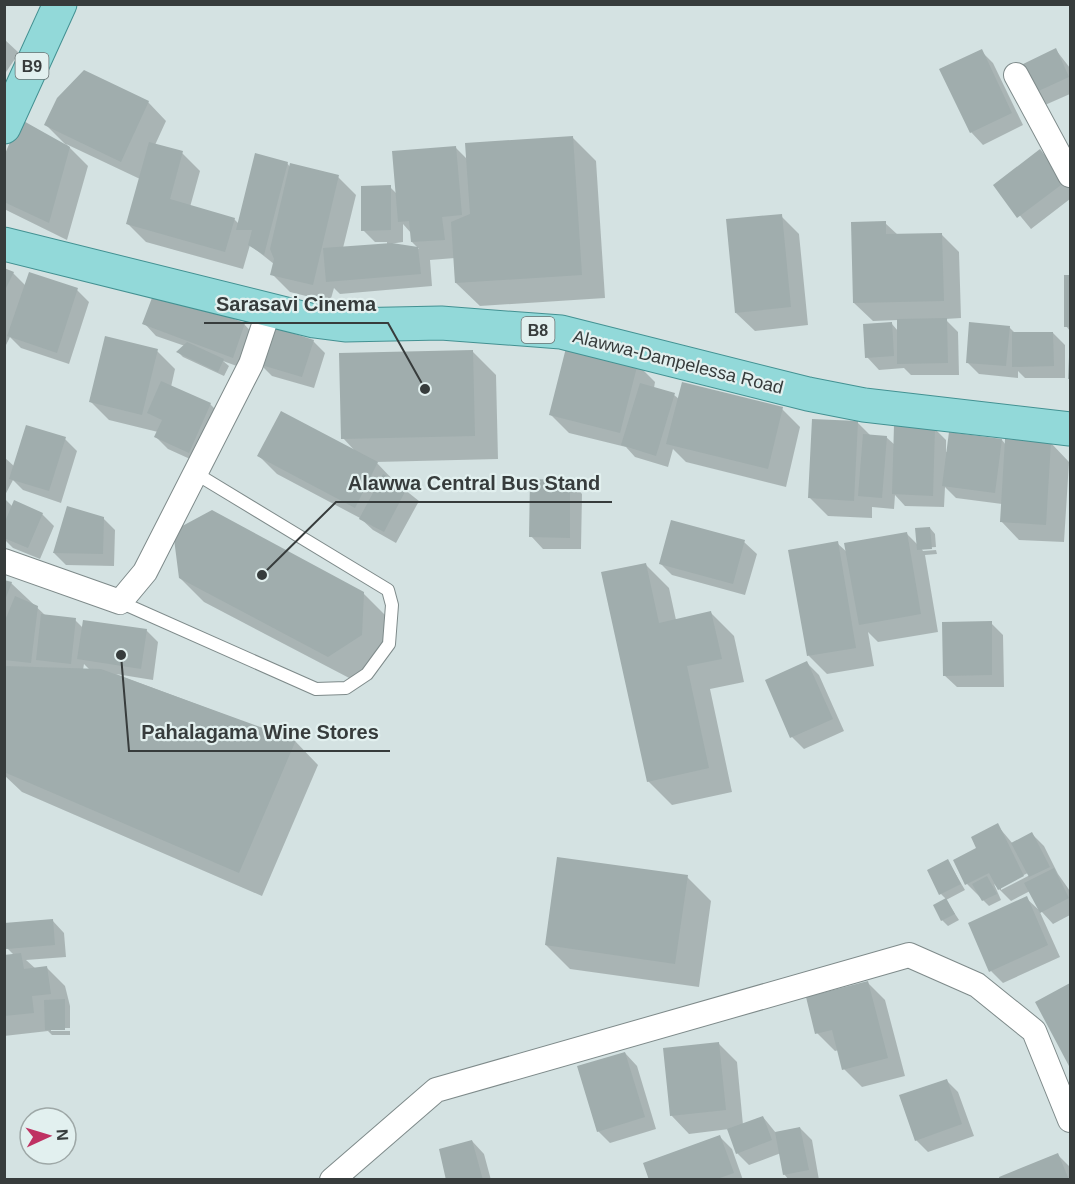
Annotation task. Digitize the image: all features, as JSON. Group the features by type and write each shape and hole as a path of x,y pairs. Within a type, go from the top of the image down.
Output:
{"main road":[{"name":"B9","path":"4,126 60,4"},
{"name":"Alawwa-Dampelessa Road","path":"4,244 269,310 345,325 441,322 561,332 808,394 864,405 1071,429"}],"street":[{"path":"1016,75 1071,175"},
{"path":"4,561 120,602 145,572 250,364 269,310"},
{"path":"332,1179 436,1090 909,955 977,985 1034,1031 1071,1120"}],"lane":[{"path":"120,602 316,689 346,688 368,674 389,644 392,605 388,590 195,473"}],"building":[{"path":"1056,48 1069,77 1032,94 1019,66"},
{"path":"982,49 1012,113 970,133 939,69"},
{"path":"84,70 149,101 121,162 44,125 57,98"},
{"path":"20,119 70,147 49,223 4,202 4,156"},
{"path":"573,136 582,275 455,283 451,222 470,214 465,143"},
{"path":"149,142 183,151 170,199 235,218 225,252 126,224"},
{"path":"456,146 462,215 442,217 445,240 411,242 409,221 398,222 392,151"},
{"path":"1040,149 1065,182 1017,218 993,185"},
{"path":"255,153 288,162 264,255 248,245 252,230 236,230"},
{"path":"290,163 339,175 313,285 270,275 274,259 270,249"},
{"path":"391,185 391,230 361,231 361,186"},
{"path":"782,214 791,307 735,313 726,219"},
{"path":"886,221 886,234 942,233 944,301 853,303 851,222"},
{"path":"392,243 418,247 421,274 326,282 323,248"},
{"path":"4,268 14,272 4,292"},
{"path":"29,272 78,288 57,353 7,336"},
{"path":"1064,275 1070,275 1070,327 1064,327"},
{"path":"155,290 245,323 233,358 142,324"},
{"path":"947,318 948,363 897,364 897,319"},
{"path":"892,322 894,356 865,358 863,324"},
{"path":"969,322 1010,326 1006,366 966,363"},
{"path":"270,326 314,340 302,377 258,364"},
{"path":"1012,332 1053,332 1054,366 1012,367"},
{"path":"105,336 158,349 142,415 89,402"},
{"path":"187,342 224,359 218,372 176,352"},
{"path":"567,344 638,363 620,433 549,415"},
{"path":"473,350 475,436 341,439 339,353"},
{"path":"1069,357 1070,379 1068,379"},
{"path":"161,381 211,403 189,453 154,437 162,420 147,413"},
{"path":"682,382 783,407 768,469 666,444"},
{"path":"640,383 675,393 656,456 621,445"},
{"path":"281,411 378,462 355,508 257,456"},
{"path":"812,419 858,421 854,501 808,498"},
{"path":"26,425 66,437 49,491 9,479"},
{"path":"894,425 935,427 933,496 892,494"},
{"path":"949,432 1002,439 995,493 942,486"},
{"path":"863,434 887,436 882,498 858,496"},
{"path":"1005,439 1051,442 1046,525 1000,522"},
{"path":"383,474 407,488 384,532 359,519"},
{"path":"530,479 570,480 570,538 529,537"},
{"path":"14,500 43,513 28,548 4,538 4,524"},
{"path":"67,506 104,517 103,554 53,553"},
{"path":"212,510 364,592 362,635 328,657 179,578 173,531"},
{"path":"671,520 745,540 733,584 659,564"},
{"path":"930,527 932,549 917,550 915,528"},
{"path":"907,532 921,614 859,625 844,543"},
{"path":"838,541 856,648 807,656 788,550"},
{"path":"646,563 659,623 711,611 722,659 687,666 709,768 647,782 601,572"},
{"path":"4,580 12,582 5,600 4,600"},
{"path":"15,596 38,606 31,663 4,660 4,623"},
{"path":"41,614 76,618 71,664 36,660"},
{"path":"83,620 147,629 141,669 77,659"},
{"path":"992,621 992,675 943,676 942,622"},
{"path":"807,661 833,719 790,738 765,680"},
{"path":"4,666 101,669 296,740 239,873 4,772"},
{"path":"998,823 1024,876 998,890 989,873 965,885 953,860 976,848 971,837"},
{"path":"1032,832 1050,867 1029,877 1011,843"},
{"path":"557,857 688,875 675,964 545,945"},
{"path":"948,859 961,884 939,895 927,870"},
{"path":"1054,868 1069,898 1040,913 1024,883"},
{"path":"987,876 997,894 982,901 972,884"},
{"path":"1027,896 1048,945 989,972 968,923"},
{"path":"946,898 955,914 941,921 933,905"},
{"path":"53,919 55,945 6,949 4,923"},
{"path":"21,953 24,969 47,966 51,994 32,996 34,1013 4,1016 4,955"},
{"path":"868,981 888,1058 842,1070 832,1030 815,1034 806,997"},
{"path":"1070,983 1070,1065 1069,1066 1035,1002"},
{"path":"65,999 65,1030 45,1030 44,1000"},
{"path":"719,1042 726,1110 670,1116 663,1048"},
{"path":"625,1052 645,1117 597,1132 577,1066"},
{"path":"947,1079 962,1124 915,1141 899,1095"},
{"path":"763,1116 772,1140 736,1154 727,1129"},
{"path":"800,1127 809,1170 783,1175 775,1132"},
{"path":"720,1135 734,1173 714,1180 649,1180 643,1163"},
{"path":"472,1140 483,1180 446,1180 439,1149"},
{"path":"1058,1153 1069,1180 1000,1180 999,1177"}],"place":[{"name":"Sarasavi Cinema","path":"425,389"},
{"name":"Alawwa Central Bus Stand","path":"262,575"},
{"name":"Pahalagama Wine Stores","path":"121,655"}]}
